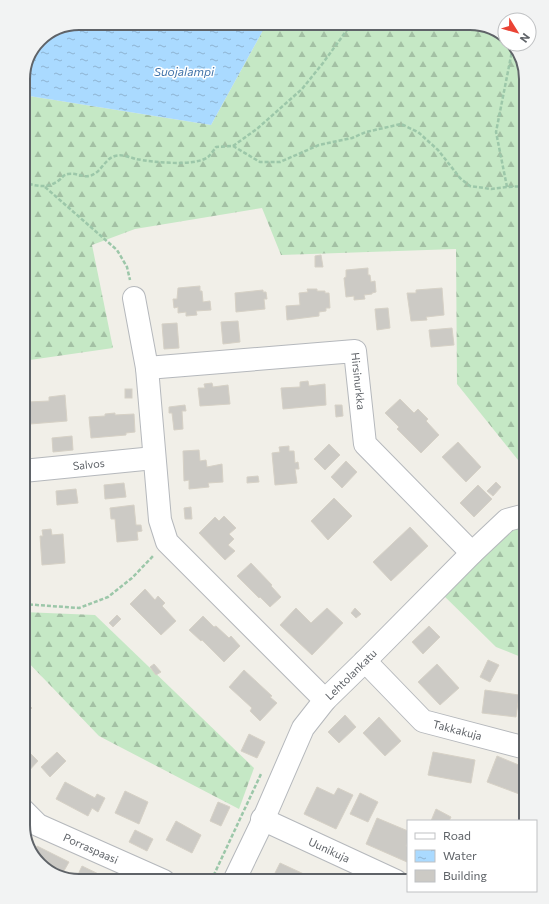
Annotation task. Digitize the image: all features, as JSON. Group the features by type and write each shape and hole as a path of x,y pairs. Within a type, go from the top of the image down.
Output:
{"street":[{"path":"134,298 147,368 160,520 167,542 325,700"},
{"name":"Hirsinurkka","path":"147,368 355,350 365,444 472,553"},
{"name":"Salvos","path":"30,470 154,458"},
{"name":"Lehtolankatu","path":"237,874 303,728 325,700 472,553 507,520 519,516"},
{"name":"Takkakuja","path":"365,661 423,721 519,746"},
{"name":"Porraspaasi","path":"30,817 38,825 148,874"},
{"name":"Uunikuja","path":"262,819 381,874"}],"path":[{"path":"45,187 58,181 69,173 88,177 96,174 106,162 114,156 124,155 167,163 189,163 207,158 216,147 233,146 258,128 302,89 323,64 347,30"},
{"path":"507,187 496,132 512,53"},
{"path":"233,146 260,162 280,162 319,145 352,138 366,132 401,124 418,132 438,150 460,178 470,186 491,189 519,186"},
{"path":"30,184 45,187 118,250 127,266 134,298"},
{"path":"30,604 80,608 108,597 132,578 167,542"}],"green space":[{"path":"263,30 473,30 492,35 497,38 497,52 511,52 518,69 519,79 519,461 457,384 456,249 281,255 262,208 135,229 92,245 113,348 30,360 30,96 211,125"},
{"path":"519,521 519,656 496,647 437,589"},
{"path":"30,612 95,615 254,768 239,809 99,736 30,664"}],"water":[{"name":"Suojalampi","path":"263,30 211,125 30,96 30,76 34,60 44,44 52,38 69,31"}],"building":[{"path":"321,255 323,267 315,267 315,256"},
{"path":"368,268 368,275 370,275 371,282 375,281 376,292 364,295 365,299 354,300 354,296 346,297 344,278 346,277 346,270"},
{"path":"200,286 203,302 210,301 211,310 196,311 197,315 186,316 186,312 178,313 178,307 174,308 173,299 177,299 178,288"},
{"path":"442,288 444,315 426,317 427,320 411,321 407,293 416,293 416,290"},
{"path":"307,289 317,289 317,291 325,291 325,293 329,293 330,308 326,308 326,311 319,312 319,316 287,320 286,306 300,305 299,293 308,292"},
{"path":"263,290 263,292 266,292 267,299 264,299 265,309 236,312 235,293"},
{"path":"388,308 390,328 377,330 375,309"},
{"path":"238,321 240,342 223,344 221,322"},
{"path":"177,323 179,348 164,349 162,324"},
{"path":"452,328 454,345 431,347 429,330"},
{"path":"308,381 309,386 325,384 326,405 283,409 281,388 300,387 300,382"},
{"path":"212,383 213,387 228,385 230,404 200,406 198,388 205,388 204,384"},
{"path":"125,389 132,389 132,398 125,398"},
{"path":"65,395 67,421 30,424 30,402 49,401 49,397"},
{"path":"400,399 414,413 418,409 428,419 426,421 439,435 421,453 397,429 399,427 385,413"},
{"path":"185,405 186,411 182,411 183,429 174,430 172,413 169,413 169,407"},
{"path":"335,405 342,405 343,416 336,417"},
{"path":"115,413 115,415 134,414 135,432 126,433 126,435 91,438 89,417 105,416 105,414"},
{"path":"72,436 73,450 53,452 52,438"},
{"path":"458,442 481,467 466,482 442,457"},
{"path":"329,444 340,455 325,470 314,459"},
{"path":"289,446 289,451 294,451 295,463 298,462 299,469 295,469 297,483 275,485 272,453 280,452 279,447"},
{"path":"199,450 200,461 206,460 207,467 222,464 223,482 208,483 209,487 189,489 189,480 184,481 183,451"},
{"path":"346,461 357,472 342,488 331,477"},
{"path":"258,476 259,482 247,483 247,477"},
{"path":"496,482 501,487 493,496 487,491"},
{"path":"124,483 126,497 105,499 104,485"},
{"path":"478,485 492,499 474,517 460,503"},
{"path":"76,489 78,503 57,505 56,491"},
{"path":"334,498 352,516 328,540 311,521"},
{"path":"134,505 136,525 141,525 142,531 137,532 138,540 117,542 115,519 111,519 110,508"},
{"path":"191,507 192,519 185,519 184,508"},
{"path":"224,516 236,528 229,534 234,539 228,545 235,551 225,560 199,533 215,517 219,521"},
{"path":"410,527 428,546 391,581 373,562"},
{"path":"51,529 52,535 63,534 65,563 42,565 40,536 43,536 42,530"},
{"path":"251,563 281,597 270,607 237,576"},
{"path":"145,589 155,600 158,596 165,603 162,606 176,621 161,635 130,604"},
{"path":"296,608 311,623 327,608 343,623 312,655 280,625"},
{"path":"355,608 361,614 356,618 351,613"},
{"path":"117,615 121,619 113,627 109,623"},
{"path":"203,616 214,627 216,626 229,638 231,636 240,646 224,662 202,640 201,641 189,630"},
{"path":"429,626 440,637 423,654 412,642"},
{"path":"488,660 499,665 490,682 480,677"},
{"path":"154,664 161,672 156,675 150,667"},
{"path":"437,664 459,688 440,705 418,682"},
{"path":"244,670 272,696 270,697 277,703 260,721 250,711 252,708 229,687"},
{"path":"485,690 519,695 516,717 482,713"},
{"path":"345,715 356,727 339,743 328,732"},
{"path":"379,717 401,741 385,756 363,733"},
{"path":"249,734 265,742 257,758 241,751"},
{"path":"57,752 66,761 50,777 41,767"},
{"path":"433,752 475,760 471,783 428,775"},
{"path":"30,753 38,761 30,770"},
{"path":"497,756 519,765 519,794 487,782"},
{"path":"65,782 95,798 97,794 105,798 98,812 92,808 88,816 56,799"},
{"path":"317,787 334,795 338,788 353,795 336,829 304,814"},
{"path":"125,791 148,802 139,824 115,813"},
{"path":"360,793 378,802 368,822 350,814"},
{"path":"218,802 230,807 221,826 210,821"},
{"path":"436,809 451,817 450,820 431,820"},
{"path":"377,818 407,831 407,862 366,844"},
{"path":"176,821 201,835 192,853 166,840"},
{"path":"135,830 153,839 147,851 129,842"},
{"path":"37,846 69,862 64,871 57,869 47,862 36,848"},
{"path":"280,863 304,874 274,874"},
{"path":"82,866 99,874 78,874"}]}
